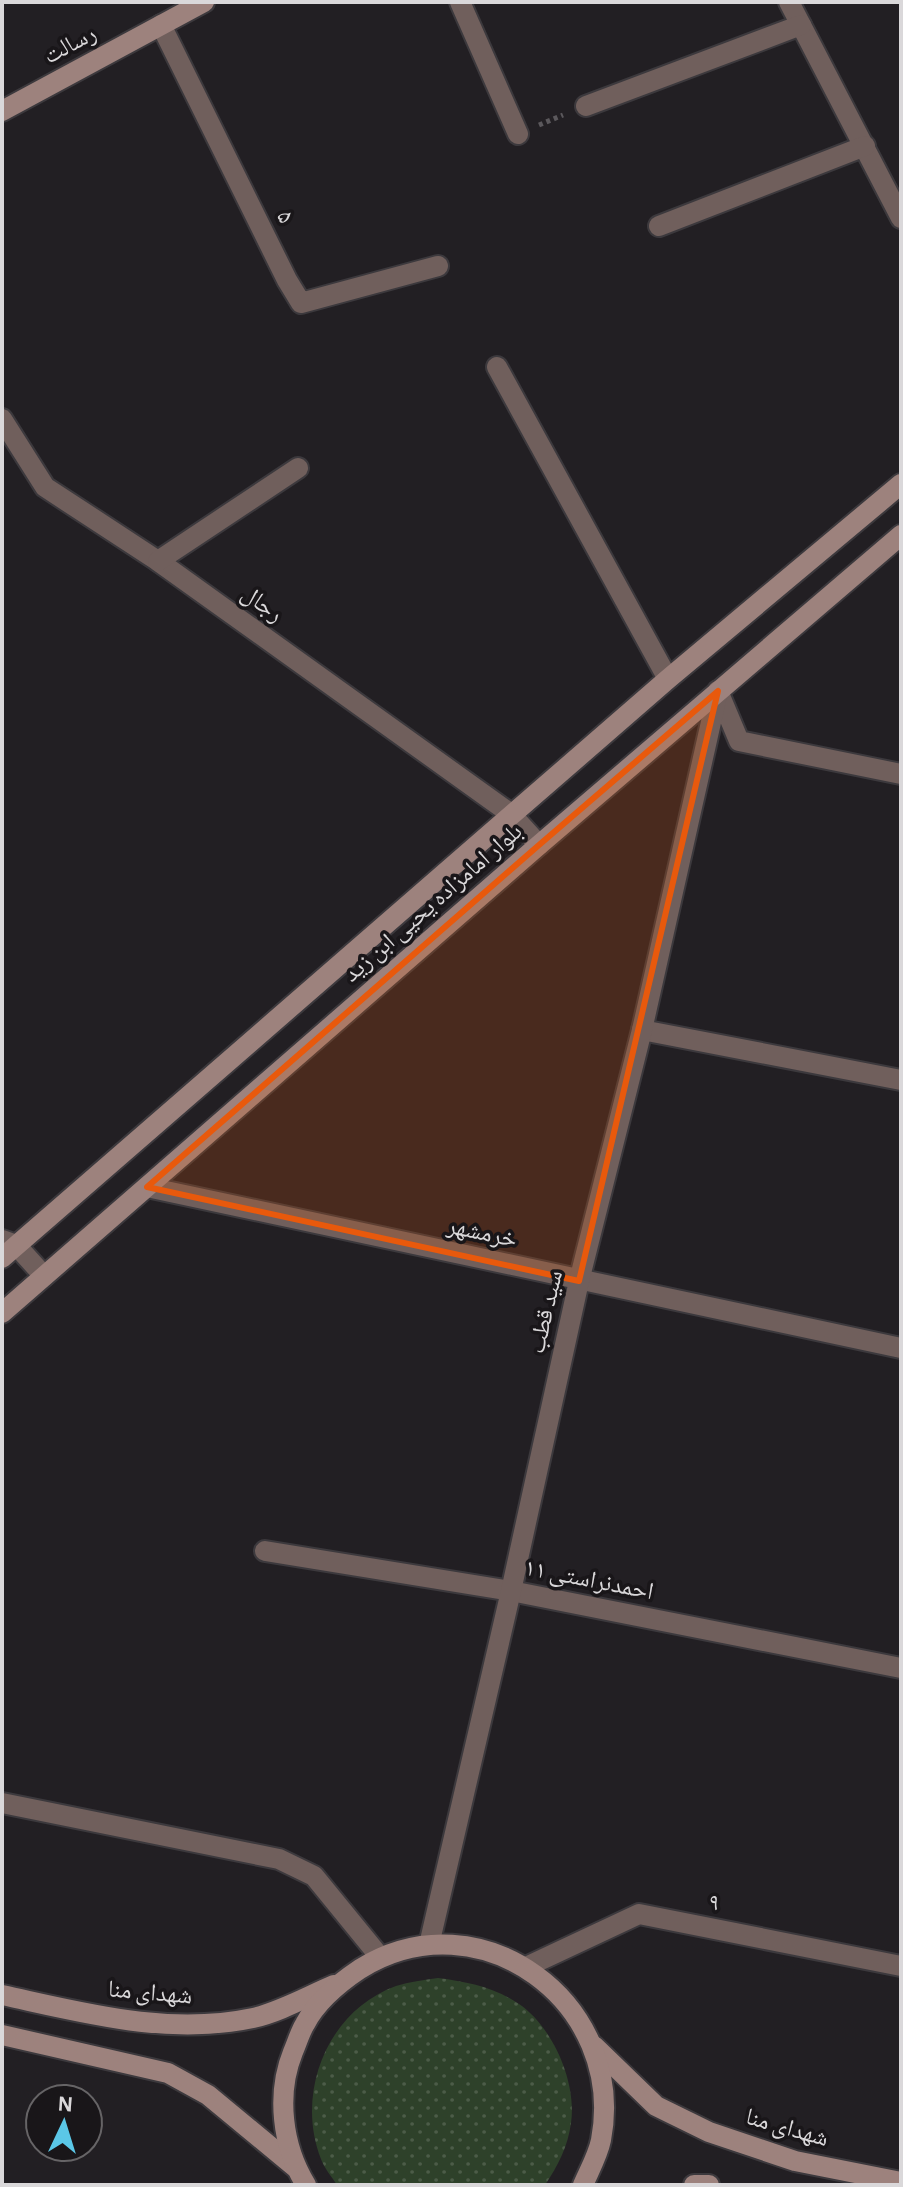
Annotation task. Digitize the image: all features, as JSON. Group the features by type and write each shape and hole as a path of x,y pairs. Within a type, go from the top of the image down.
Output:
{"street":[{"name":"رسالت","path":"2,111 161,25 179,8 204,2"},
{"path":"460,2 518,134"},
{"path":"789,2 901,218"},
{"name":"۵","path":"161,25 301,303 438,266"},
{"path":"586,106 801,25"},
{"path":"659,226 865,146"},
{"path":"497,367 668,679"},
{"name":"رجال","path":"2,419 45,487 158,561 511,814 539,845"},
{"path":"158,561 298,468"},
{"name":"بلوار امامزاده یحیی ابن زید","path":"7,1248 668,679 901,484"},
{"name":"بلوار امامزاده یحیی ابن زید","path":"2,1313 539,845 901,535"},
{"path":"718,691 739,741 901,774"},
{"name":"سید قطب","path":"429,1945 579,1281 642,1030 718,691"},
{"path":"642,1030 901,1080"},
{"name":"خرمشهر","path":"147,1187 901,1348"},
{"path":"7,1248 44,1276"},
{"name":"۱۱ احمدنراستی","path":"265,1551 511,1591 901,1668"},
{"path":"2,1803 279,1859 314,1876 380,1957"},
{"name":"۹","path":"526,1967 639,1914 901,1966"},
{"path":"300,2176 283,2118 286,2069 305,2022 338,1984 380,1957 429,1945 479,1948 526,1967 565,1999 593,2045 604,2092 601,2142 583,2185"},
{"name":"شهدای منا","path":"2,1995 108,2018 179,2026 255,2018 338,1984"},
{"path":"2,2035 168,2073 208,2095 300,2176"},
{"name":"شهدای منا","path":"593,2045 656,2106 709,2132 795,2161 901,2182"},
{"path":"694,2185 709,2185"}],"path":[{"path":"518,134 586,106"}],"highlighted area":[{"path":"718,691 579,1281 147,1187 539,845"}],"green space":[{"path":"438,1978 480,1986 510,1998 531,2014 552,2041 566,2074 572,2107 565,2148 545,2185 337,2185 324,2166 314,2134 312,2108 315,2082 335,2034 352,2014 372,1998 396,1986"}]}
